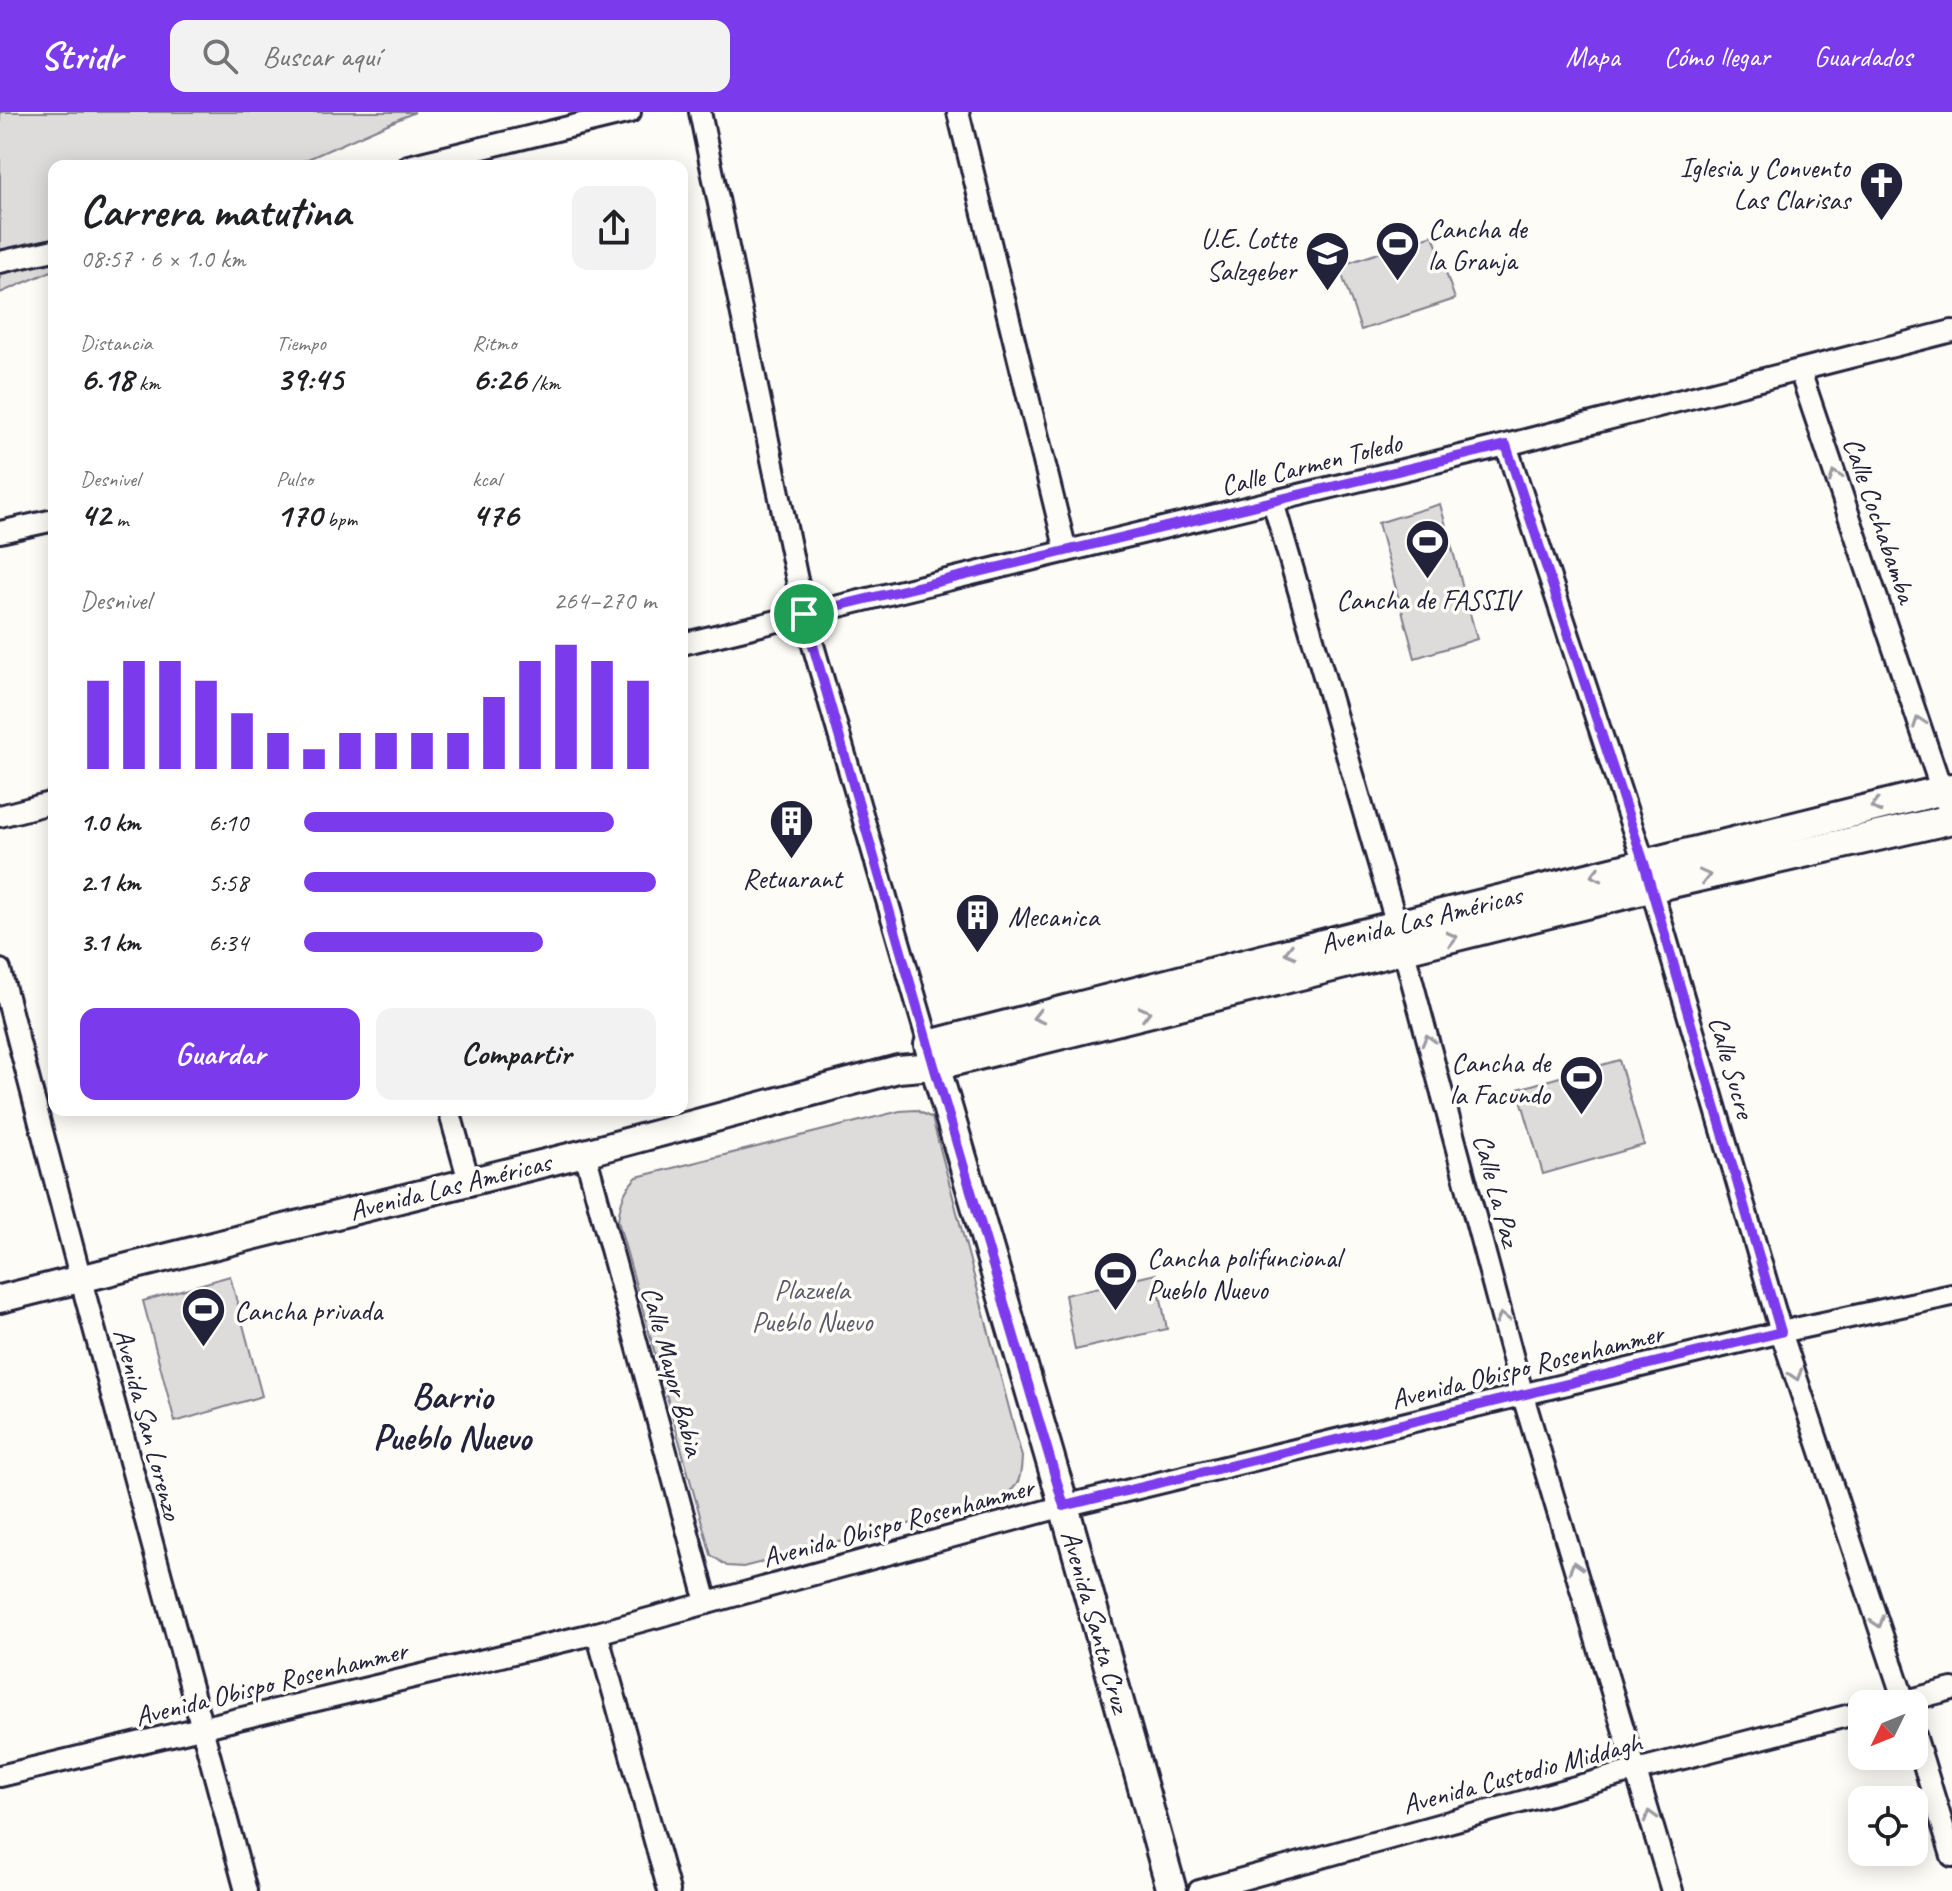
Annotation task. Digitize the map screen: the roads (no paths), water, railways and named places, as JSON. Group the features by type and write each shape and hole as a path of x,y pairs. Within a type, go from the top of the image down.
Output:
{"main road":[{"name":"Avenida Las Américas","path":"931,1056 1647,876 1947,789"},
{"name":"Avenida Las Américas","path":"1647,876 1952,820"},
{"name":"Avenida Santa Cruz","path":"931,1056 1064,1506 1172,1891"}],"street":[{"path":"457,160 630,112"},
{"name":"Avenida Santa Cruz","path":"700,112 804,614 931,1056"},
{"path":"958,112 1066,551"},
{"path":"0,262 48,251"},
{"name":"Calle Carmen Toledo","path":"688,643 1506,445 1952,331"},
{"name":"Calle Cochabamba","path":"1800,371 1947,789 1952,820"},
{"name":"Calle Sucre","path":"1506,445 1647,876 1781,1332 1898,1690"},
{"name":"Calle La Paz","path":"1273,502 1400,937 1523,1396 1672,1891"},
{"path":"0,532 48,521"},
{"path":"1,813 48,803"},
{"name":"Avenida San Lorenzo","path":"0,970 246,1891"},
{"name":"Avenida Las Américas","path":"0,1299 585,1153 898,1069 931,1056"},
{"path":"451,1116 469,1181"},
{"name":"Calle Mayor Babia","path":"585,1153 707,1603"},
{"name":"Avenida Obispo Rosenhammer","path":"0,1776 597,1633 1064,1506 1781,1332 1952,1295"},
{"path":"597,1633 669,1891"},
{"path":"1928,1696 1952,1689"},
{"name":"Avenida Custodio Middagh","path":"1199,1891 1637,1770 1848,1716"},
{"path":"1926,1770 1952,1856"}],"place":[{"name":"Iglesia y Convento Las Clarisas","path":"1881,222"},
{"name":"Cancha de la Granja","path":"1397,283"},
{"name":"U.E. Lotte Salzgeber","path":"1327,293"},
{"name":"Cancha de FASSIV","path":"1427,581"},
{"name":"Retuarant","path":"792,860"},
{"name":"Mecanica","path":"977,955"},
{"name":"Cancha de la Facundo","path":"1581,1117"},
{"name":"Cancha polifuncional Pueblo Nuevo","path":"1116,1312"},
{"name":"Cancha privada","path":"203,1349"}],"district":[{"name":"Barrio Pueblo Nuevo","path":"452,1416"}],"park label":[{"name":"Plazuela Pueblo Nuevo","path":"812,1305"}]}
